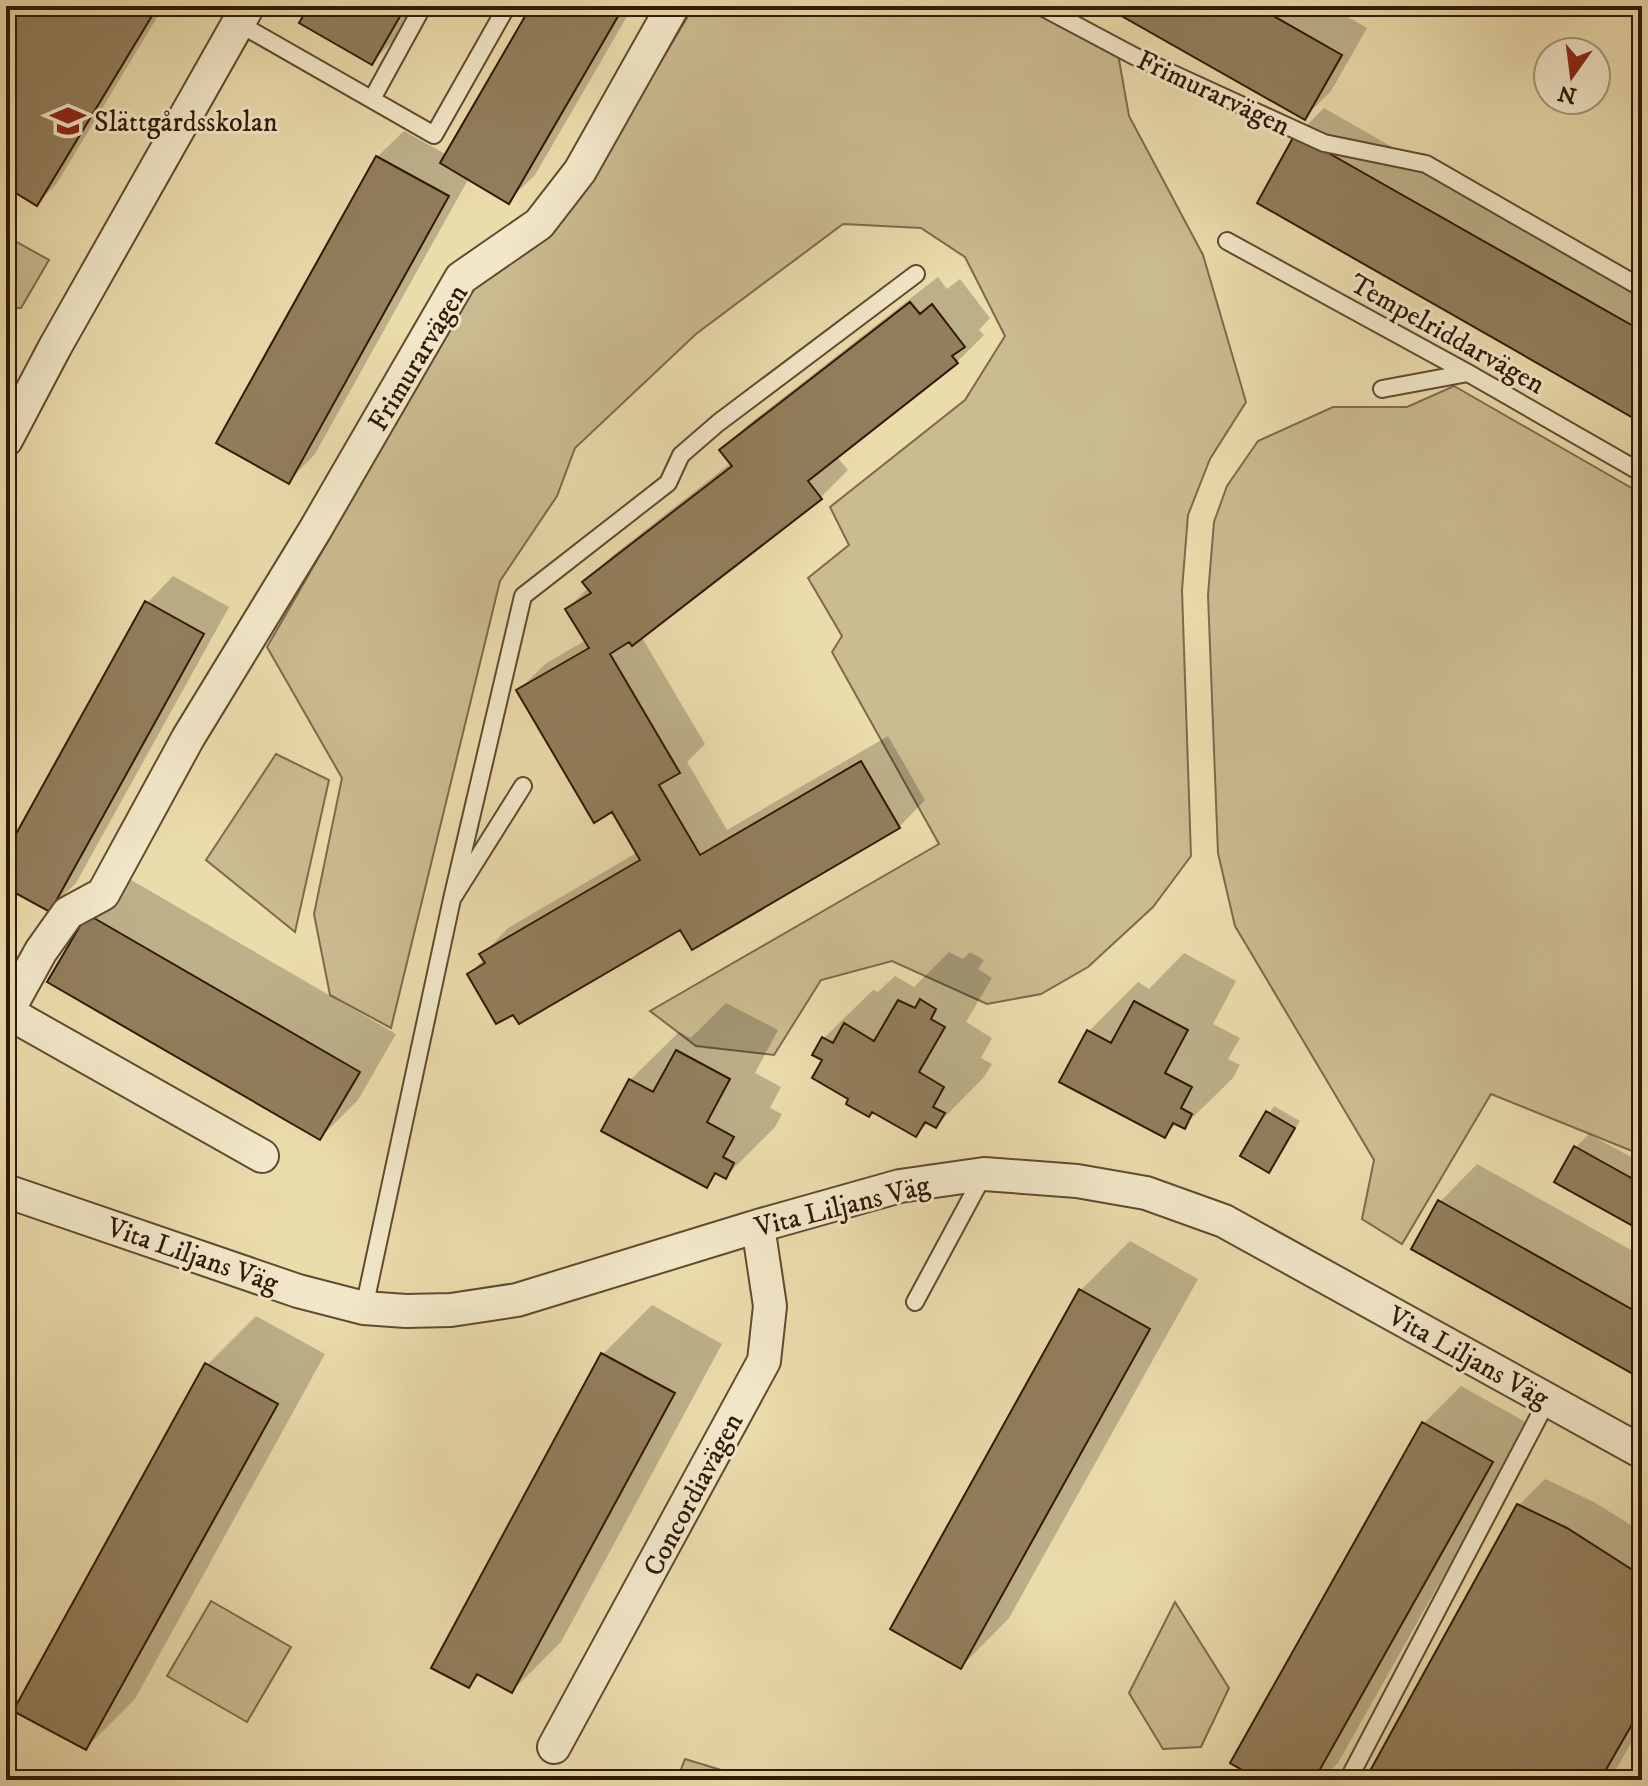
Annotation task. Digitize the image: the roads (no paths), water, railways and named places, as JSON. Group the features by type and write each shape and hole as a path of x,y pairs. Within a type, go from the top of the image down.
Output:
{"street":[{"name":"Frimurarvägen","path":"7,1013 41,951 68,913 103,894 188,738 315,530 461,278 539,224 580,171 673,6"},
{"path":"6,440 243,14"},
{"path":"7,1013 262,1156"},
{"name":"Vita Liljans Väg","path":"6,1191 298,1291 364,1308 406,1311 451,1310 517,1300 900,1186 984,1174 1077,1181 1146,1193 1224,1221 1642,1452"},
{"name":"Concordiavägen","path":"554,1747 764,1361 770,1306 758,1226"}],"lane":[{"path":"372,99 423,6"},
{"path":"243,14 372,99 434,135 507,6"},
{"name":"Frimurarvägen","path":"1040,6 1134,56 1324,143 1426,164 1642,288"},
{"name":"Tempelriddarvägen","path":"1227,241 1642,473"},
{"path":"364,1308 452,899 523,596 668,483 681,455 718,423 916,274"},
{"path":"1382,389 1468,373"},
{"path":"452,899 523,786"},
{"path":"915,1302 984,1174"},
{"path":"1348,1780 1548,1399"}],"place":[{"name":"Slättgårdsskolan","path":"68,121"}]}
